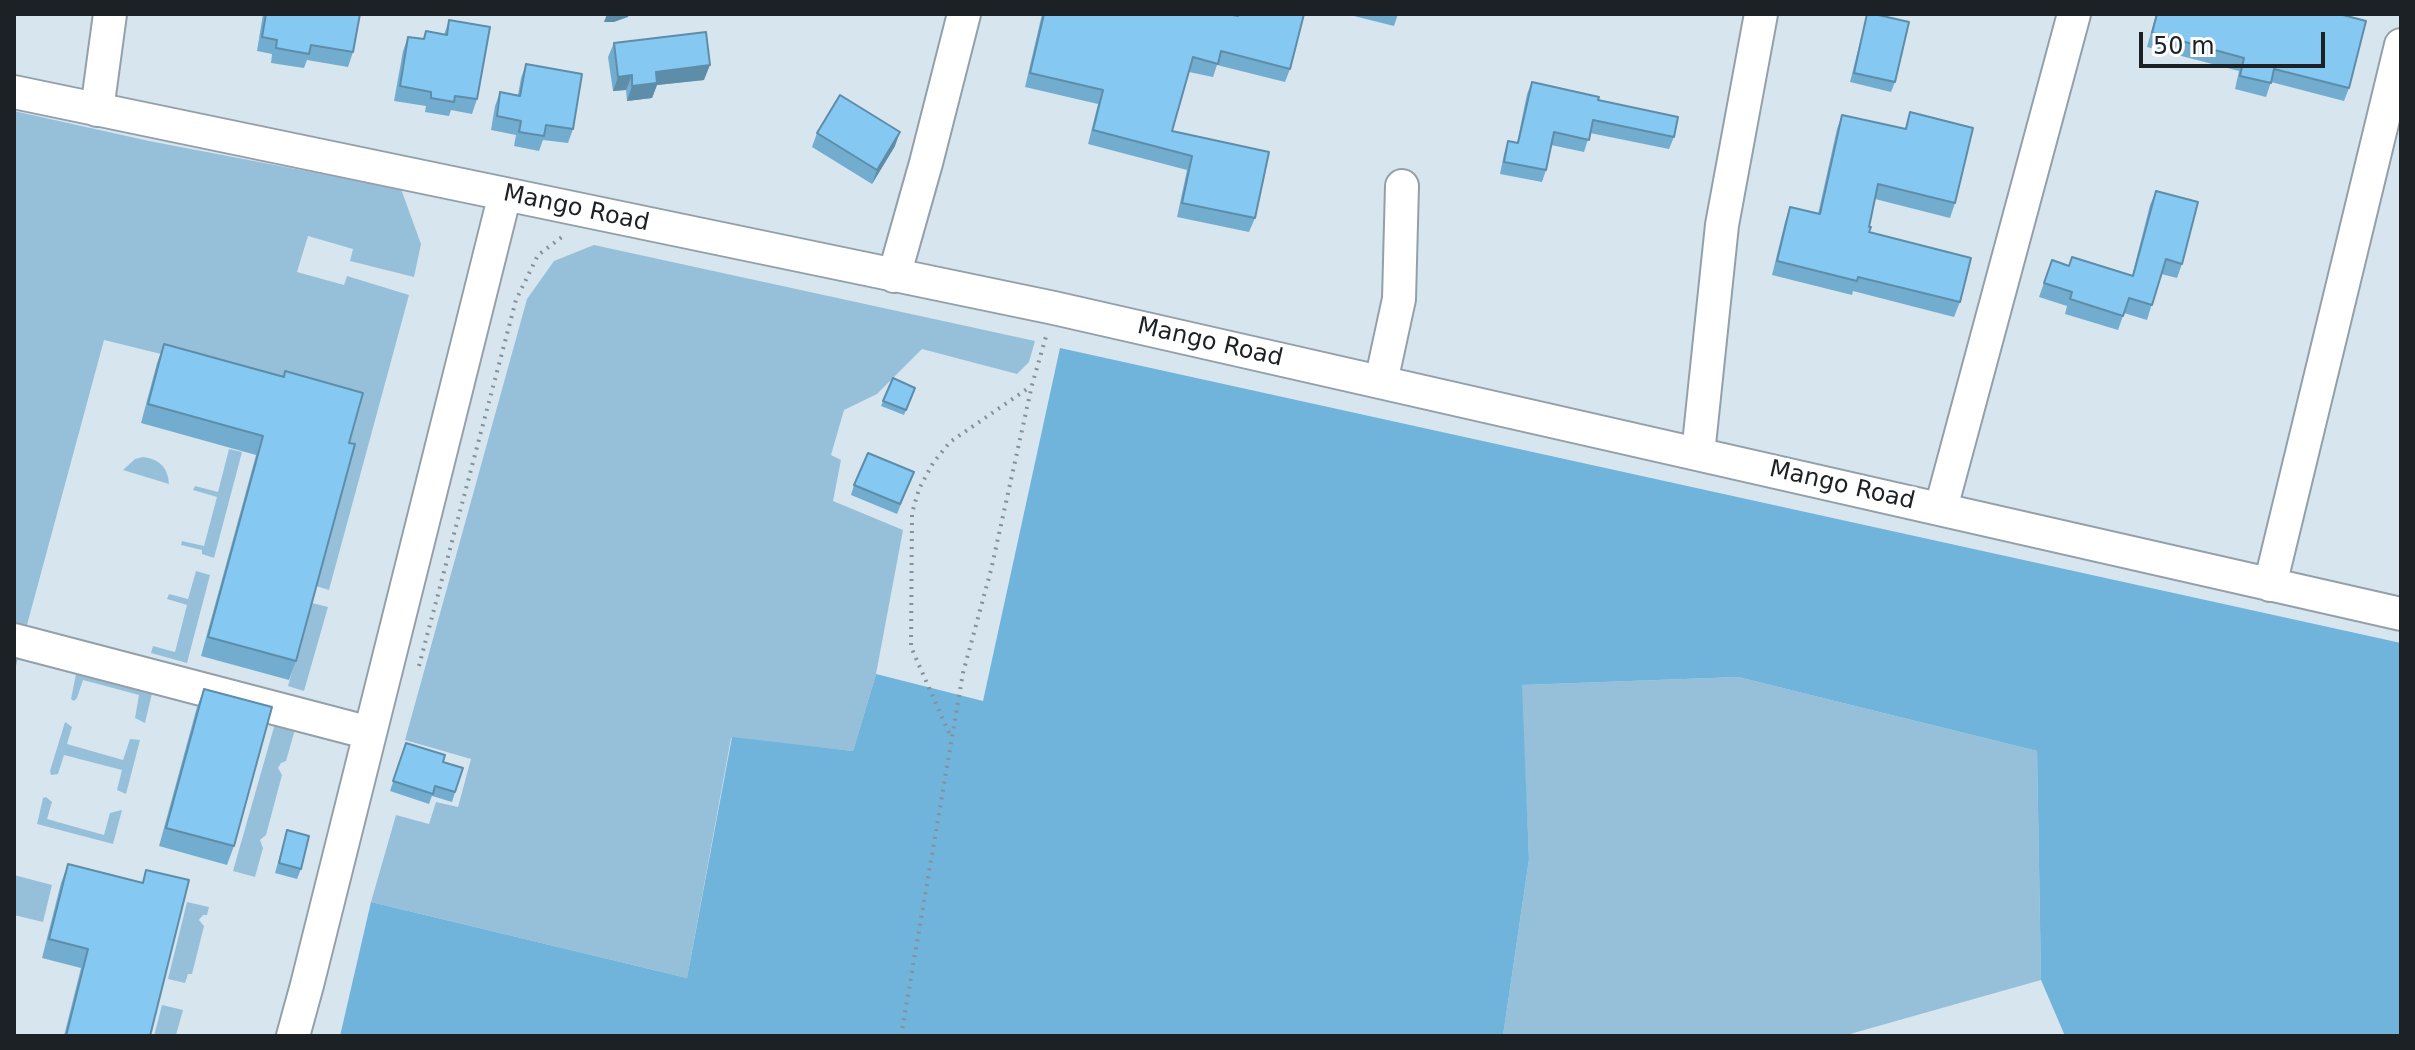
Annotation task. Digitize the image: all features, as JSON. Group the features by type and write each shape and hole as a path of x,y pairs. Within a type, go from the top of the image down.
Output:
{"street":[{"path":"97,110 110,14"},
{"path":"894,276 964,14"},
{"path":"1698,454 1722,225 1761,14"},
{"path":"1941,508 2074,14"},
{"path":"2270,585 2393,119 2401,45"},
{"name":"Mango Road","path":"14,92 1054,308 2401,614"},
{"path":"1381,382 1399,299 1402,186"},
{"path":"293,1036 505,194"},
{"path":"14,640 370,733"}],"path":[{"path":"418,666 516,300 538,255 594,212"},
{"path":"901,1036 963,673 991,570 1032,385 1054,308"},
{"path":"951,736 911,647 912,513 919,489 933,463 950,442 1032,385"}],"shaded area":[{"path":"14,111 149,141 401,189 421,244 414,277 350,261 353,249 308,236 297,272 344,285 347,276 409,295 329,590 316,586 361,403 104,340 14,673"},
{"path":"594,245 1035,341 1029,362 1017,374 922,349 877,394 844,410 831,455 841,460 833,501 903,530 876,674 853,751 731,738 687,978 371,902 396,815 429,824 436,802 458,807 471,759 405,740 527,299 554,261"},
{"path":"1060,348 2401,643 2401,1036 2065,1036 2041,980 2037,751 1738,677 1522,685 1529,859 1503,1036 340,1036 371,902 687,978 732,737 853,751 876,674 983,701"},
{"path":"229,449 242,452 214,558 202,554 202,550 181,545 182,541 204,546 217,497 193,490 195,486 218,492"},
{"path":"143,457 162,465 169,484 123,470 135,459"},
{"path":"196,571 210,575 187,663 151,653 153,646 175,652 187,605 167,599 169,594 188,599"},
{"path":"312,603 328,607 304,691 288,686"},
{"path":"77,669 153,689 145,723 135,718 139,695 83,680 77,698 74,701 71,699"},
{"path":"1738,677 2037,751 2041,980 1843,1036 1503,1036 1529,859 1521,685"},
{"path":"276,720 296,726 286,761 278,768 282,775 266,835 260,840 263,848 255,877 233,871"},
{"path":"65,722 72,727 67,744 123,760 130,739 140,740 126,794 117,790 122,770 64,755 58,774 51,775"},
{"path":"43,798 52,802 47,819 104,835 110,813 122,810 113,844 37,824"},
{"path":"14,875 52,885 43,922 14,915"},
{"path":"187,902 209,907 207,915 199,920 204,926 192,974 188,974 185,983 168,979"},
{"path":"162,1005 183,1010 176,1035 154,1036"}],"building":[{"path":"266,14 360,14 353,52 311,45 309,54 276,48 277,40 262,37"},
{"path":"1044,14 1304,14 1290,69 1221,51 1218,64 1193,57 1172,131 1269,152 1255,218 1182,203 1192,156 1093,130 1103,90 1030,73"},
{"path":"1867,14 1909,22 1895,82 1854,73"},
{"path":"2157,14 2339,14 2366,21 2349,88 2274,69 2271,83 2240,76 2244,58 2152,33"},
{"path":"449,20 490,27 477,99 455,96 454,102 431,98 431,92 400,86 408,37 424,39 426,31 447,35"},
{"path":"706,32 710,65 656,72 657,83 632,86 632,75 618,77 614,43"},
{"path":"526,64 582,74 573,129 546,125 544,136 519,132 521,121 497,116 500,92 520,96"},
{"path":"1532,82 1678,117 1674,137 1593,120 1589,140 1554,132 1546,170 1504,162 1508,141 1518,143"},
{"path":"840,95 900,132 877,170 817,133"},
{"path":"1910,112 1973,128 1955,203 1878,184 1869,232 1971,258 1960,302 1777,261 1790,207 1820,214 1842,115 1906,129"},
{"path":"2156,191 2198,202 2182,264 2166,259 2152,305 2129,298 2123,316 2070,299 2072,292 2044,283 2052,260 2069,266 2072,257 2133,276"},
{"path":"164,344 284,377 285,371 363,393 349,443 355,444 296,661 208,637 263,436 148,404"},
{"path":"893,378 915,388 906,410 883,401"},
{"path":"868,453 914,472 900,504 854,485"},
{"path":"204,689 272,707 234,846 166,828"},
{"path":"406,743 445,755 443,762 463,768 455,792 435,786 433,794 393,781"},
{"path":"287,830 309,836 301,869 279,863"},
{"path":"68,864 143,883 146,870 189,880 150,1036 66,1036 88,949 49,939"}]}
